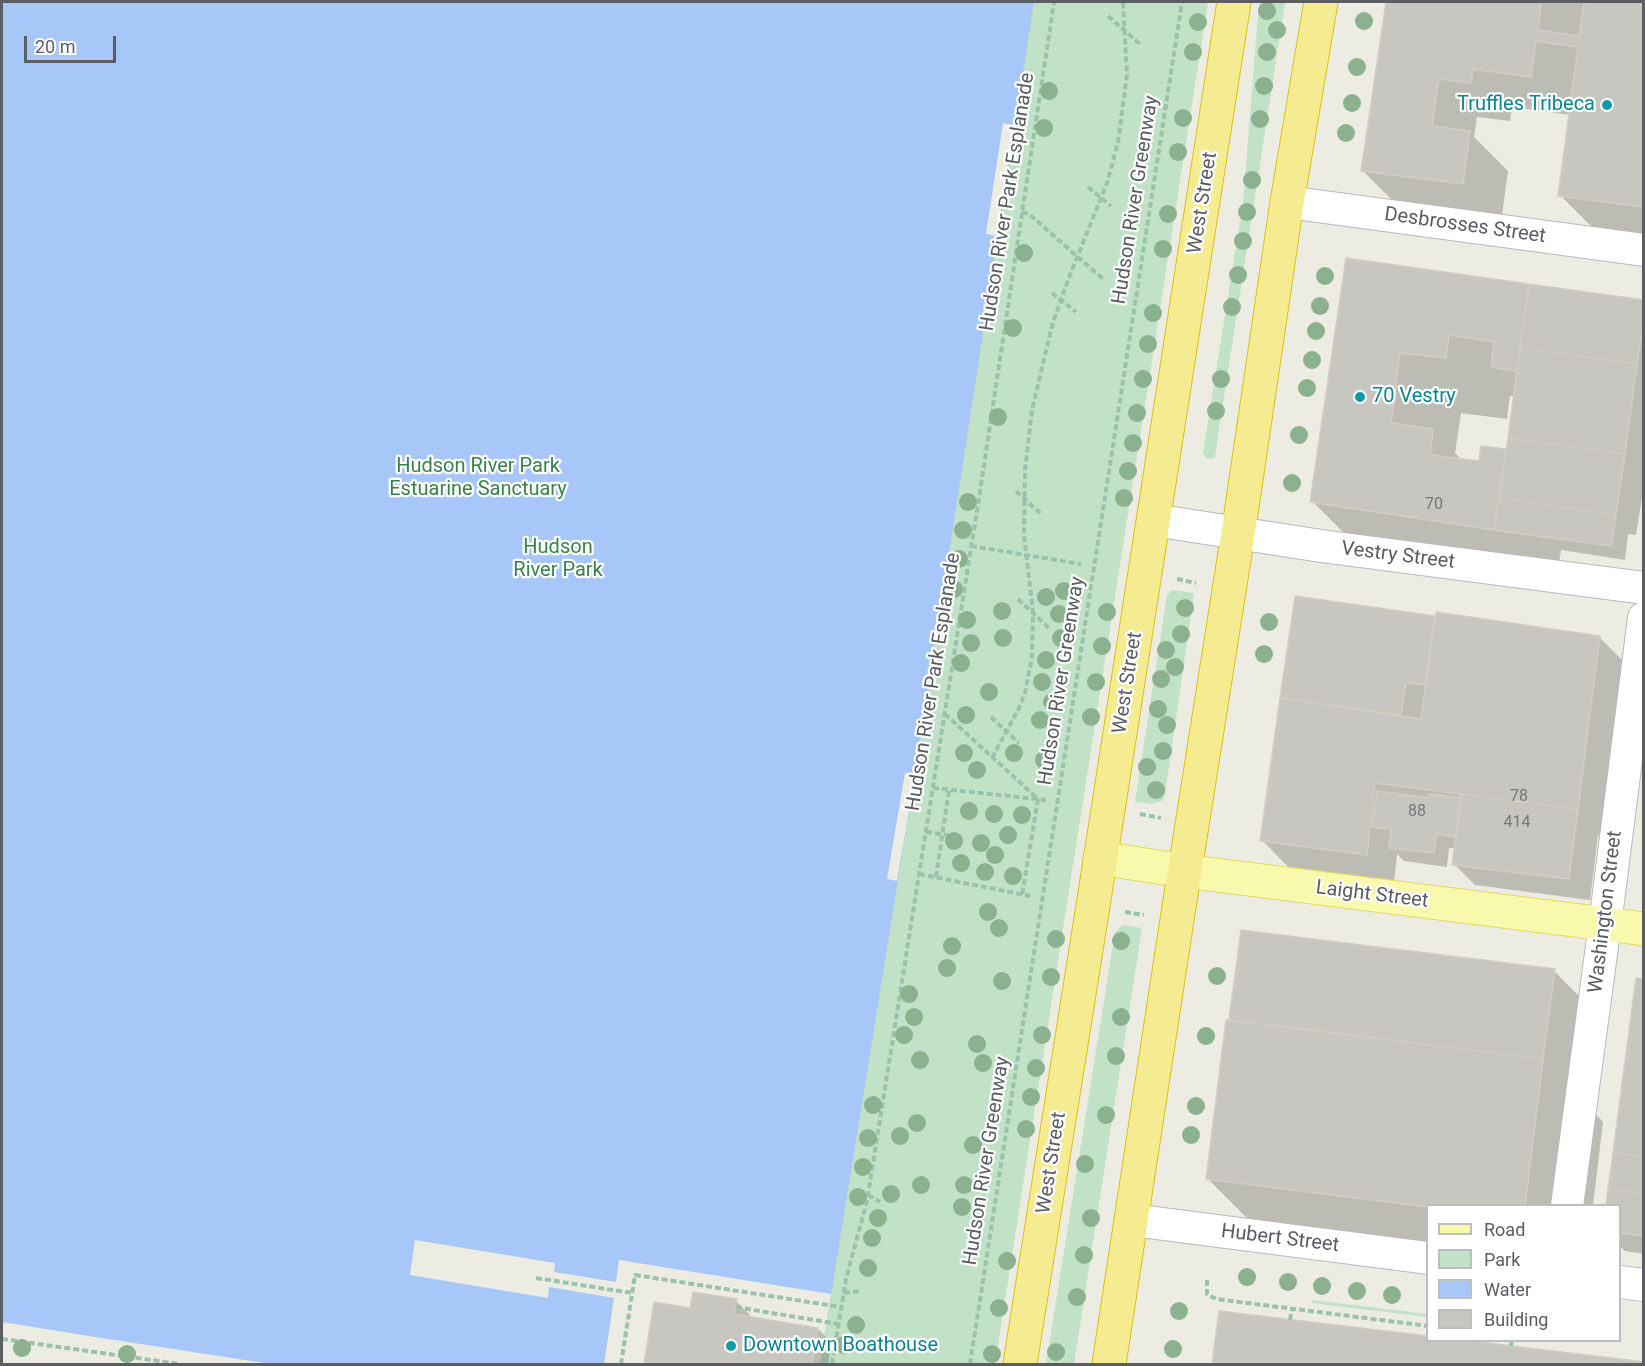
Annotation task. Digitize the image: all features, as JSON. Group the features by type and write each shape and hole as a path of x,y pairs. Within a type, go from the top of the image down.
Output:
{"highway":[{"name":"West Street","path":"1020,1365 1234,2"},
{"path":"1109,1365 1287,202 1321,2"}],"main road":[{"name":"Laight Street","path":"1100,858 1184,871 1644,929"}],"street":[{"name":"Desbrosses Street","path":"1287,202 1644,250"},
{"name":"Vestry Street","path":"1154,520 1238,534 1644,588"},
{"name":"Washington Street","path":"1567,1204 1644,618"},
{"name":"Hubert Street","path":"1132,1220 1426,1258"},
{"path":"1621,1282 1644,1285"}],"path":[{"name":"Hudson River Park Esplanade","path":"832,1365 841,1307 868,1195 933,789 947,716 1054,2"},
{"path":"992,758 1019,708 1029,677 1034,644 1026,555 1024,498 1032,410 1045,351 1077,256 1102,199 1123,118 1126,32 1123,2"},
{"name":"Hudson River Greenway","path":"970,1365 1182,2"},
{"path":"1108,16 1140,44"},
{"path":"1088,187 1111,206"},
{"path":"1022,212 1029,214 1103,279"},
{"path":"1052,292 1076,312"},
{"path":"1016,491 1041,514"},
{"path":"971,546 1082,564"},
{"path":"1170,578 1196,583"},
{"path":"1018,599 1049,628"},
{"path":"947,716 1038,799"},
{"path":"990,717 1019,743"},
{"path":"933,789 1046,800"},
{"path":"936,877 945,835 949,790"},
{"path":"1022,895 1038,799"},
{"path":"1133,813 1161,818"},
{"path":"926,832 945,835"},
{"path":"919,874 1030,896"},
{"path":"1118,910 1144,915"},
{"path":"868,1195 880,1202"},
{"path":"621,1365 635,1275 841,1307"},
{"path":"536,1278 632,1293"},
{"path":"1207,1280 1207,1294 1216,1299 1426,1326"},
{"path":"844,1293 861,1291"},
{"path":"736,1307 838,1324"},
{"path":"1290,1320 1292,1309"},
{"path":"2,1339 180,1365"},
{"path":"1511,1346 1512,1342"}],"green space":[{"name":"Hudson River Park","path":"2,2 1208,2 995,1364 2,1364"},
{"path":"1259,2 1285,2 1215,455 1214,458 1207,459 1203,453 1243,203"},
{"path":"1172,590 1194,593 1165,795 1162,801 1152,804 1135,802 1167,595"},
{"path":"1123,925 1142,928 1074,1364 1046,1364 1115,932"},
{"path":"1313,1300 1426,1314 1426,1317 1312,1303"}],"water":[{"name":"Hudson River Park","path":"2,2 1034,2 915,775 820,1364 2,1364"}],"pier":[{"path":"1003,123 1014,125 997,236 986,234"},
{"path":"905,773 915,775 897,881 887,879"},
{"path":"415,1240 555,1263 554,1272 616,1282 619,1260 831,1294 820,1364 604,1364 614,1298 549,1287 548,1298 410,1275"},
{"path":"2,1322 108,1339 271,1364 2,1364"}],"building":[{"name":"Truffles Tribeca","path":"1386,2 1541,2 1538,30 1579,36 1584,2 1644,2 1644,207 1558,196 1578,47 1536,41 1531,77 1473,69 1471,83 1439,79 1432,126 1470,131 1463,184 1361,171"},
{"name":"70 Vestry","path":"1346,258 1529,284 1517,371 1491,367 1494,342 1449,335 1446,358 1400,353 1391,423 1433,429 1430,455 1479,461 1481,446 1506,449 1494,530 1310,502"},
{"path":"1529,284 1644,300 1644,321 1637,364 1520,348"},
{"path":"1520,348 1637,364 1625,454 1508,438"},
{"path":"1508,438 1625,454 1616,515 1499,498"},
{"path":"1499,498 1616,515 1611,546 1494,530"},
{"path":"1295,596 1435,616 1425,685 1406,683 1401,715 1280,698"},
{"path":"1436,612 1600,636 1578,809 1375,783 1367,855 1260,841 1280,698 1421,719"},
{"path":"1377,791 1429,798 1430,794 1461,798 1456,837 1436,834 1434,853 1389,848 1391,829 1372,827"},
{"path":"1461,794 1578,809 1569,879 1452,865"},
{"path":"1241,930 1555,969 1543,1059 1229,1020"},
{"path":"1636,978 1644,979 1644,1157 1613,1153"},
{"path":"1226,1020 1543,1059 1525,1204 1426,1204 1426,1207 1206,1179"},
{"path":"1613,1153 1644,1157 1644,1194 1608,1189"},
{"path":"1608,1189 1644,1194 1644,1236 1621,1233 1621,1204 1606,1204"},
{"name":"Downtown Boathouse","path":"693,1292 737,1299 734,1314 818,1328 812,1364 644,1364 654,1302 690,1308"},
{"path":"1219,1311 1426,1336 1426,1342 1479,1342 1644,1362 1644,1364 1212,1364"}],"place":[{"name":"Truffles Tribeca","path":"1607,105"},
{"name":"70 Vestry","path":"1360,397"},
{"name":"Downtown Boathouse","path":"731,1346"}],"park label":[{"name":"Hudson River Park Estuarine Sanctuary","path":"478,478"}]}
